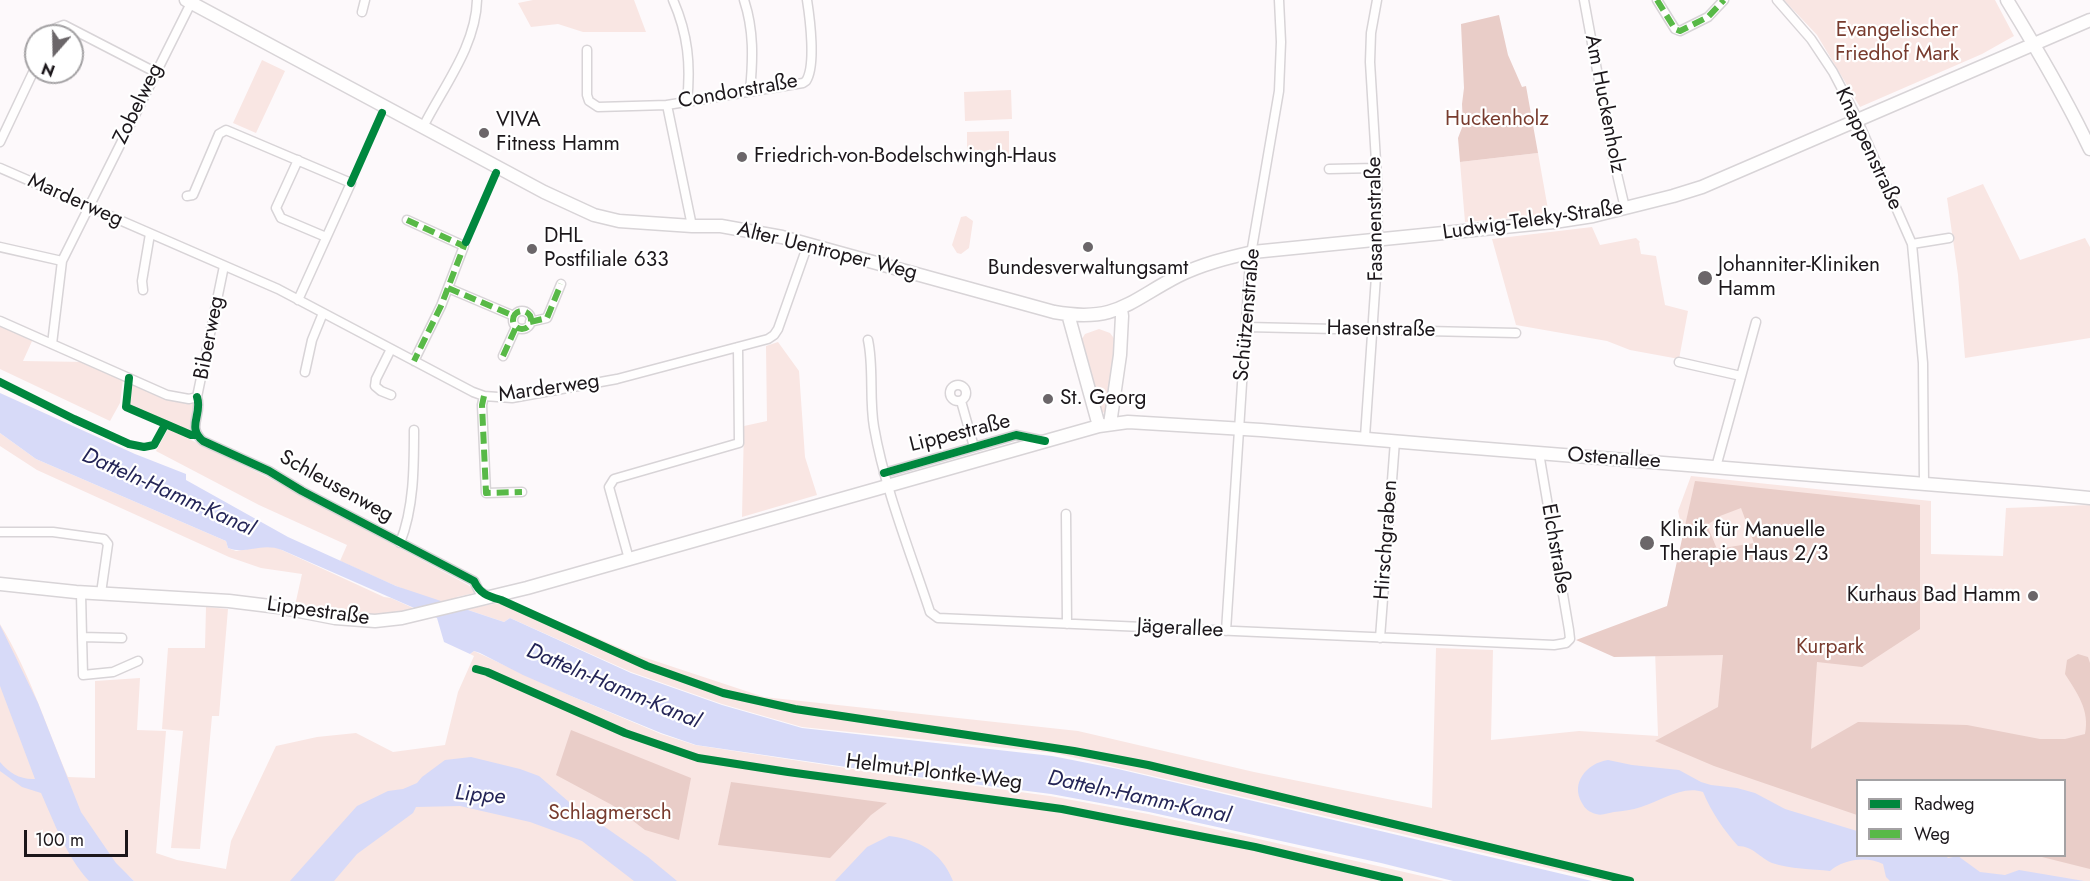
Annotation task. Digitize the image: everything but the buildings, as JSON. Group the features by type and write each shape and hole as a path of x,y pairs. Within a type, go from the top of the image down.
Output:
{"street":[{"path":"362,12 365,0"},
{"path":"423,127 466,45 473,25 477,0"},
{"path":"673,0 685,30 689,56 687,102"},
{"path":"744,0 749,15 753,45 750,91"},
{"name":"Condorstraße","path":"587,50 587,95 594,106 667,105 803,83 809,77 811,42 807,0"},
{"name":"Schützenstraße","path":"1226,631 1250,260 1279,91 1281,42 1279,0"},
{"name":"Fasanenstraße","path":"1365,437 1378,240 1370,62 1371,33 1377,0"},
{"name":"Am Huckenholz","path":"1584,0 1611,149 1625,208"},
{"path":"1657,0 1675,29 1680,32 1708,17 1724,0"},
{"name":"Knappenstraße","path":"1777,0 1811,39 1833,72 1912,243 1923,363 1924,483"},
{"path":"2007,0 2074,115 2090,149"},
{"name":"Alter Uentroper Weg","path":"188,1 544,192 594,215 620,221 737,228 808,244 1068,314 1096,315 1120,309"},
{"name":"Zobelweg","path":"89,207 188,1"},
{"name":"Ludwig-Teleky-Straße","path":"1120,309 1194,269 1253,252 1554,222 1593,216 1702,187 2090,20"},
{"path":"84,35 155,72"},
{"path":"0,142 27,84"},
{"path":"667,105 692,226"},
{"path":"187,196 192,195 219,134 224,130 229,130 351,183 298,300"},
{"path":"298,160 276,208 277,212 281,218 326,237"},
{"name":"Marderweg","path":"0,168 298,300 484,396 512,398 617,379 768,339 778,328 808,244"},
{"path":"1329,168 1376,168"},
{"path":"52,344 62,261 89,207"},
{"path":"407,220 464,246 448,288 414,361"},
{"name":"Marderweg","path":"143,290 142,281 150,234"},
{"path":"1912,243 1949,238"},
{"path":"0,247 62,261"},
{"name":"Biberweg","path":"0,321 166,395 189,399 198,397 224,266"},
{"path":"516,327 524,328 530,322 547,318 561,284"},
{"path":"448,288 514,316"},
{"path":"1120,309 1122,319 1116,396 1122,410 1138,422"},
{"path":"516,327 513,321 516,313 522,311 529,315 530,322"},
{"path":"305,372 312,340 323,313"},
{"path":"1068,314 1091,401 1105,425"},
{"path":"1716,467 1756,322"},
{"path":"503,356 516,327"},
{"name":"Hasenstraße","path":"1246,327 1516,333"},
{"path":"868,340 871,355 873,414 888,485"},
{"path":"629,559 609,487 610,482 614,478 739,443 738,347"},
{"path":"391,349 376,379 375,386 391,395"},
{"path":"1679,362 1741,376"},
{"path":"1105,425 1116,387"},
{"path":"484,396 482,405 486,493 522,492"},
{"name":"Schleusenweg","path":"198,397 194,430 203,441 269,471 302,491 474,581 479,591 488,596"},
{"path":"961,401 974,447"},
{"path":"1082,431 1089,417 1091,401"},
{"name":"Ostenallee","path":"1105,425 1138,422 1365,437 2090,498"},
{"name":"Lippestraße","path":"0,584 81,593 229,601 351,620 386,620 527,588 1105,425"},
{"path":"400,543 406,524 412,487 414,430"},
{"name":"Lippestraße","path":"884,473 1017,435 1045,441"},
{"name":"Hirschgraben","path":"1380,638 1395,441"},
{"name":"Elchstraße","path":"1539,453 1569,630 1570,639 1566,643"},
{"name":"Jägerallee","path":"888,485 930,612 938,618 1554,645 1566,643"},
{"path":"1066,514 1066,624"},
{"path":"0,532 53,532 99,537 106,540 108,544 101,593"},
{"path":"81,593 83,675 113,672 138,661"},
{"path":"82,637 122,638"}],"green space":[{"path":"533,0 634,0 646,32 583,32 558,24 531,27 518,3"},
{"name":"Evangelischer Friedhof Mark","path":"1784,0 1995,0 2014,36 1982,54 1860,107 1817,35"},
{"name":"Huckenholz","path":"1499,15 1508,55 1522,87 1526,86 1538,153 1460,162 1458,138 1463,125 1464,88 1461,24"},
{"path":"262,60 285,71 256,133 233,123"},
{"path":"1011,90 1012,119 965,121 964,92"},
{"path":"1009,131 1009,161 967,161 967,132"},
{"path":"1538,153 1549,215 1465,222 1460,162"},
{"path":"1983,184 2020,260 2085,238 2090,247 2090,338 1965,358 1958,275 1947,198"},
{"path":"966,216 973,221 969,248 961,254 957,253 952,245 961,217"},
{"path":"1592,227 1600,245 1636,238 1640,242 1641,254 1656,256 1665,305 1688,311 1679,359 1630,350 1607,341 1516,325 1492,239"},
{"path":"0,324 33,339 23,361 86,362 123,379 120,403 110,421 0,369"},
{"path":"1099,329 1110,333 1116,341 1109,412 1099,413 1080,342 1085,334"},
{"path":"778,342 799,371 805,457 817,495 742,517 744,426 767,421 766,346"},
{"path":"133,383 166,397 195,404 189,439 263,475 468,585 474,593 457,597 450,604 408,591 340,561 347,545 259,505 156,451 168,429 129,405 130,388"},
{"path":"0,433 36,459 226,541 228,548 236,551 271,545 422,612 370,619 294,610 302,574 261,568 229,557 37,470 0,446"},
{"name":"Kurpark","path":"1691,476 1931,501 1931,554 2003,556 2006,508 2090,505 2090,881 1604,881 1054,753 802,727 722,704 631,672 510,618 504,622 465,609 511,601 637,655 764,697 1078,731 1254,772 1432,808 1436,648 1493,650 1491,740 1579,731 1658,736 1654,621 1699,612 1678,511"},
{"path":"1695,481 1920,505 1920,629 1862,667 1817,662 1811,749 1858,722 1967,725 2040,739 2065,739 2085,734 2084,709 2065,674 2067,660 2078,654 2088,657 2090,663 2090,869 2042,857 2066,857 2066,779 1856,779 1856,815 1714,766 1655,741 1718,707 1723,655 1614,657 1576,640 1667,606","holes":["1741,508 1754,543 1717,549 1707,525 1720,516"]},
{"path":"206,607 228,609 219,716 212,716 200,849 171,848 183,731 162,729 168,648 205,648"},
{"name":"Schlagmersch","path":"0,624 28,680 68,777 95,778 95,681 140,678 137,730 166,731 156,853 177,860 226,869 231,841 276,746 317,737 356,733 393,752 445,745 458,692 474,656 470,654 474,651 571,696 661,734 695,745 1050,796 1148,814 1444,881 134,881 127,874 132,881 0,881"},
{"path":"571,730 691,778 679,840 645,830 612,805 556,775"},
{"path":"731,782 887,803 871,815 830,858 718,845"}],"water":[{"name":"Datteln-Hamm-Kanal","path":"0,393 135,454 186,474 186,480 288,537 396,586 504,622 510,618 631,673 722,705 802,728 1052,756 1118,769 1592,881 1453,881 1149,812 1051,794 696,745 571,696 480,653 474,651 470,654 444,642 437,618 282,550 267,547 241,550 228,548 226,541 36,459 0,433"},
{"path":"0,625 38,703 81,812 116,863 134,881 89,881 67,850 41,793 22,787 0,771 0,762 16,775 35,779 0,686"},
{"name":"Lippe","path":"471,757 539,776 569,802 648,857 677,881 634,881 582,841 530,822 460,806 416,807 413,813 357,854 334,881 290,881 357,806 388,791 403,789 417,783 445,760"},
{"path":"1608,760 1679,770 1701,782 1755,793 1785,809 1856,831 1856,857 1959,857 1980,872 2005,875 2019,870 2084,881 1890,881 1886,877 1883,864 1870,860 1848,861 1830,871 1779,865 1748,848 1738,846 1718,820 1703,792 1695,790 1679,792 1638,808 1603,815 1589,811 1579,796 1579,781 1587,770"},
{"path":"889,836 910,840 928,849 942,862 953,881 835,881 867,847"}],"marked path":[{"path":"1657,0 1675,29 1680,31 1708,17 1724,0"},
{"path":"407,220 464,246 441,306 414,361"},
{"path":"530,322 547,318 561,284"},
{"path":"448,288 514,316"},
{"path":"522,311 528,314 531,320 528,326 522,329 516,326 513,320 516,314 522,311"},
{"path":"503,356 516,327"},
{"path":"484,396 482,405 486,493 522,492"}],"cycle path":[{"path":"351,183 382,113"},
{"path":"466,242 496,173"},
{"path":"129,378 126,407 191,435 196,435"},
{"path":"0,382 129,444 144,447 154,445 165,425"},
{"path":"197,397 198,409 195,425 198,436 203,441 269,471 302,491 474,581 479,589 488,596 647,666 723,693 795,709 1074,751 1148,765 1630,881"},
{"path":"884,473 1016,435 1045,441"},
{"name":"Helmut-Plontke-Weg","path":"476,669 625,733 698,758 1062,809 1255,847 1399,881"}],"place":[{"name":"VIVA Fitness Hamm","path":"484,133"},
{"name":"Friedrich-von-Bodelschwingh-Haus","path":"742,157"},
{"name":"Bundesverwaltungsamt","path":"1088,247"},
{"name":"DHL Postfiliale 633","path":"532,249"},
{"name":"Johanniter-Kliniken Hamm","path":"1705,278"},
{"name":"St. Georg","path":"1048,399"},
{"name":"Klinik für Manuelle Therapie Haus 2/3","path":"1647,543"},
{"name":"Kurhaus Bad Hamm","path":"2033,596"}]}
